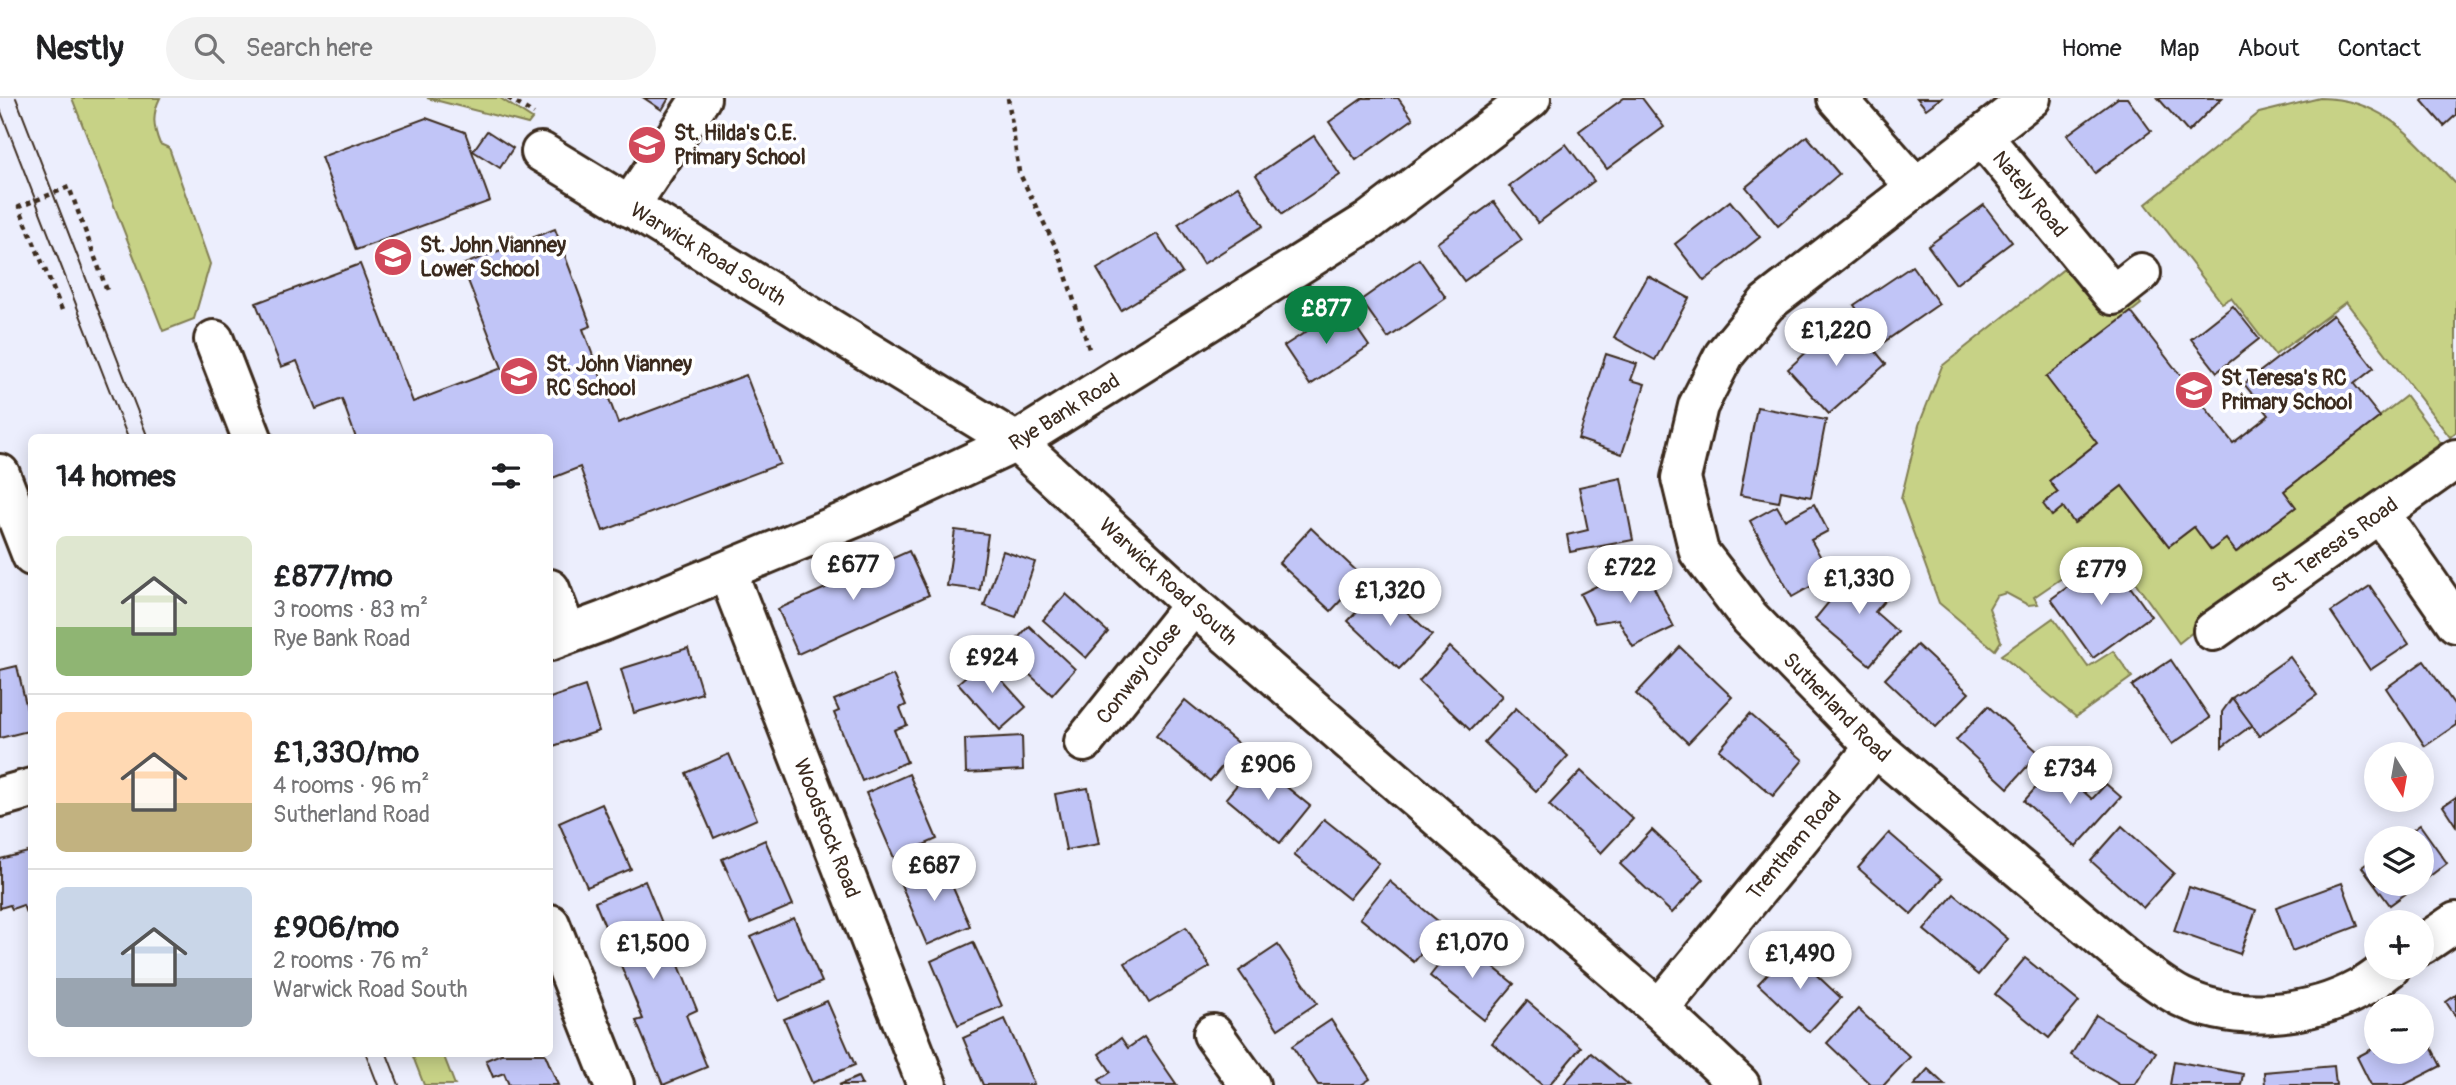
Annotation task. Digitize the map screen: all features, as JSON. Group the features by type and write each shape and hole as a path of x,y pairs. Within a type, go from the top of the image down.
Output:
{"street":[{"path":"629,207 701,98"},
{"name":"Rye Bank Road","path":"558,637 854,518 1016,442 1369,221 1531,98"},
{"path":"1838,98 1915,186"},
{"name":"Sutherland Road","path":"2032,98 1767,303 1724,355 1698,406 1681,478 1699,552 1715,577 1749,618 1875,747 2136,967 2180,997 2209,1008 2237,1014 2313,1007 2359,989 2372,980"},
{"name":"Nately Road","path":"1983,137 2113,295 2141,273"},
{"name":"Warwick Road South","path":"541,152 1016,442 1192,605 1658,1009 1740,1085"},
{"path":"214,340 249,434"},
{"name":"St. Teresa's Road","path":"2213,631 2456,459"},
{"path":"0,474 28,546"},
{"path":"2380,513 2456,623"},
{"name":"Woodstock Road","path":"727,571 927,1085"},
{"name":"Conway Close","path":"1084,742 1192,605"},
{"path":"553,607 558,637"},
{"name":"Trentham Road","path":"1658,1009 1875,747"},
{"path":"0,797 28,790"},
{"path":"2434,937 2456,922"},
{"path":"553,932 614,1085"},
{"path":"1213,1034 1250,1085"}],"path":[{"path":"1008,98 1018,172 1060,256 1102,386"},
{"path":"62,310 19,207 69,187 108,293"}],"green space":[{"path":"72,98 160,98 155,115 158,138 160,144 169,148 210,264 194,319 163,331"},
{"path":"427,98 500,98 532,119 528,124"},
{"path":"2320,98 2343,100 2381,114 2412,138 2456,184 2456,432 2450,437 2346,302 2275,355 2231,298 2222,303 2146,204 2259,113"},
{"path":"2095,244 2141,304 2131,312 2097,443 2049,481 2058,492 2052,515 2063,507 2075,523 2122,486 2169,546 2194,527 2226,539 2237,552 2295,507 2284,491 2406,396 2441,443 2202,615 2194,631 2179,643 2109,546 2034,597 2038,604 2028,605 2006,593 1996,596 1989,608 2001,641 1995,650 1939,603 1901,499 1919,425 1942,366"},
{"path":"2053,618 2088,667 2113,651 2132,677 2076,717 2001,655"},
{"path":"413,1057 444,1057 455,1085 424,1085"}],"building":[{"path":"644,98 669,98 662,110"},
{"path":"1363,98 1398,98 1413,119 1356,160 1329,122"},
{"path":"1624,98 1642,98 1664,127 1607,169 1579,131"},
{"path":"1917,98 1941,98 1926,109"},
{"path":"2118,98 2127,98 2151,131 2095,173 2067,135"},
{"path":"2158,98 2222,98 2188,132"},
{"path":"2425,98 2456,98 2456,115 2444,126 2422,101"},
{"path":"426,118 465,132 490,201 356,250 321,157"},
{"path":"487,131 513,148 500,168 473,151"},
{"path":"1314,136 1340,175 1282,214 1256,175"},
{"path":"1807,136 1839,174 1778,226 1746,187"},
{"path":"1566,144 1594,181 1538,223 1509,186"},
{"path":"1238,186 1263,226 1203,264 1178,224"},
{"path":"1730,201 1760,237 1704,281 1675,244"},
{"path":"1494,202 1522,240 1464,281 1437,243"},
{"path":"1984,205 2012,242 1956,284 1928,246"},
{"path":"555,229 591,326 583,329 618,423 746,375 780,464 603,531 580,467 553,478 553,434 355,434 342,399 316,409 297,361 281,367 256,303 360,264 413,402 502,368 462,265"},
{"path":"1157,234 1182,273 1121,310 1097,269"},
{"path":"1419,259 1446,298 1388,338 1361,300"},
{"path":"1912,266 1939,304 1881,344 1854,305"},
{"path":"1648,276 1689,298 1655,360 1614,337"},
{"path":"2233,306 2259,339 2217,372 2191,339"},
{"path":"1343,308 1369,346 1310,385 1284,346"},
{"path":"2131,312 2233,443 2269,415 2244,384 2333,315 2374,368 2354,384 2380,417 2284,491 2296,507 2236,552 2226,539 2211,550 2194,527 2169,546 2122,486 2074,523 2063,507 2052,516 2043,504 2058,492 2049,481 2097,443 2046,377"},
{"path":"1837,324 1858,349 1867,341 1886,364 1829,414 1788,369"},
{"path":"1606,354 1637,364 1631,380 1645,384 1622,454 1578,439"},
{"path":"1757,407 1826,420 1811,497 1781,491 1779,502 1740,495"},
{"path":"1621,478 1633,540 1570,552 1567,535 1588,530 1579,487"},
{"path":"1814,504 1828,531 1811,540 1831,575 1792,597 1750,521 1777,506 1785,520"},
{"path":"1311,528 1363,577 1331,611 1279,563"},
{"path":"955,530 988,534 980,590 947,586"},
{"path":"909,551 929,595 798,654 778,609"},
{"path":"1003,551 1035,562 1016,617 984,606"},
{"path":"2109,557 2151,616 2093,658 2051,599"},
{"path":"1642,564 1674,627 1633,647 1618,619 1595,623 1580,594"},
{"path":"1858,566 1891,593 1875,612 1898,632 1870,665 1815,619"},
{"path":"2370,586 2409,644 2370,670 2331,612"},
{"path":"1380,587 1432,635 1399,669 1348,621"},
{"path":"1066,594 1108,632 1086,658 1043,620"},
{"path":"1029,626 1075,669 1052,695 1005,652"},
{"path":"1917,645 1969,693 1936,727 1885,679"},
{"path":"1450,647 1502,696 1470,730 1419,681"},
{"path":"1680,647 1732,697 1688,743 1636,694"},
{"path":"688,648 702,693 634,713 621,669"},
{"path":"2290,657 2317,695 2259,736 2232,698"},
{"path":"984,660 1026,707 1000,730 958,683"},
{"path":"2171,660 2210,718 2172,744 2132,686"},
{"path":"2424,661 2456,707 2456,725 2431,742 2422,742 2386,688"},
{"path":"17,666 28,713 28,731 0,738 0,670"},
{"path":"893,675 906,705 900,708 907,725 894,730 907,762 862,781 834,713 839,711 834,700"},
{"path":"585,686 599,731 553,746 553,697"},
{"path":"2232,698 2252,725 2222,747 2222,712"},
{"path":"1185,700 1240,745 1210,781 1156,736"},
{"path":"1988,706 2039,753 2008,788 1956,740"},
{"path":"1516,708 1568,756 1536,791 1484,742"},
{"path":"1750,714 1803,760 1773,796 1719,750"},
{"path":"1022,736 1023,770 966,773 965,739"},
{"path":"729,754 757,819 714,838 686,773"},
{"path":"1256,762 1310,806 1280,843 1226,798"},
{"path":"2055,766 2092,799 2106,784 2121,797 2076,847 2024,801"},
{"path":"1581,771 1633,819 1601,853 1549,805"},
{"path":"909,774 937,839 894,858 866,793"},
{"path":"1088,788 1099,844 1066,850 1055,794"},
{"path":"2456,797 2456,826 2443,806"},
{"path":"602,804 631,869 587,887 559,823"},
{"path":"1324,819 1379,863 1349,899 1294,855"},
{"path":"2122,826 2174,873 2143,908 2091,861"},
{"path":"1652,830 1704,879 1672,913 1620,864"},
{"path":"1889,833 1942,879 1911,914 1858,868"},
{"path":"765,840 793,905 750,923 722,859"},
{"path":"2434,845 2447,863 2434,873"},
{"path":"28,852 28,913 23,905 12,909 10,905 0,908 0,859"},
{"path":"941,861 970,926 927,945 899,880"},
{"path":"645,881 697,1010 686,1015 707,1067 663,1085 636,1021 643,1019 595,902"},
{"path":"1389,881 1444,926 1414,962 1360,918"},
{"path":"2342,883 2358,926 2292,951 2276,907"},
{"path":"2189,887 2256,910 2240,954 2174,931"},
{"path":"1954,894 2008,939 1978,975 1924,930"},
{"path":"2383,896 2402,896 2390,905"},
{"path":"794,918 822,982 779,1001 751,937"},
{"path":"1186,927 1210,967 1149,1003 1125,963"},
{"path":"1459,939 1514,984 1484,1020 1430,976"},
{"path":"973,942 1002,1006 958,1025 931,961"},
{"path":"1278,945 1317,1003 1278,1029 1239,971"},
{"path":"1790,950 1841,998 1809,1032 1758,984"},
{"path":"2025,958 2079,1002 2049,1038 1995,994"},
{"path":"2456,995 2456,1017 2446,1002"},
{"path":"827,1001 855,1065 812,1083 784,1019"},
{"path":"1527,1001 1581,1047 1549,1085 1542,1085 1492,1043"},
{"path":"1858,1009 1910,1057 1884,1085 1871,1085 1827,1043"},
{"path":"2096,1015 2156,1052 2135,1085 2120,1085 2071,1055"},
{"path":"1005,1019 1034,1084 983,1085 963,1038"},
{"path":"1331,1020 1370,1079 1361,1085 1318,1085 1292,1046"},
{"path":"1144,1037 1177,1085 1103,1085 1099,1080 1111,1072 1099,1054 1121,1038 1128,1048"},
{"path":"2434,1052 2441,1066 2404,1085 2371,1085 2357,1057 2364,1053 2364,1064 2434,1064"},
{"path":"1591,1053 1629,1085 1563,1085"},
{"path":"494,1057 546,1057 558,1085 509,1085 504,1073 493,1077 486,1060"},
{"path":"2174,1061 2243,1074 2241,1085 2170,1085"},
{"path":"2334,1066 2336,1085 2265,1085 2264,1072"},
{"path":"1928,1069 1945,1085 1914,1085"},
{"path":"858,1077 862,1085 839,1085"}],"tram line":[{"path":"16,98 146,434"},
{"path":"0,109 126,434"},
{"path":"367,1057 378,1085"},
{"path":"388,1057 399,1085"}],"place":[{"name":"St. Hilda's C.E. Primary School","path":"647,145"},
{"name":"St. John Vianney Lower School","path":"393,257"},
{"name":"St. John Vianney RC School","path":"519,376"},
{"name":"St Teresa's RC Primary School","path":"2194,390"}]}
